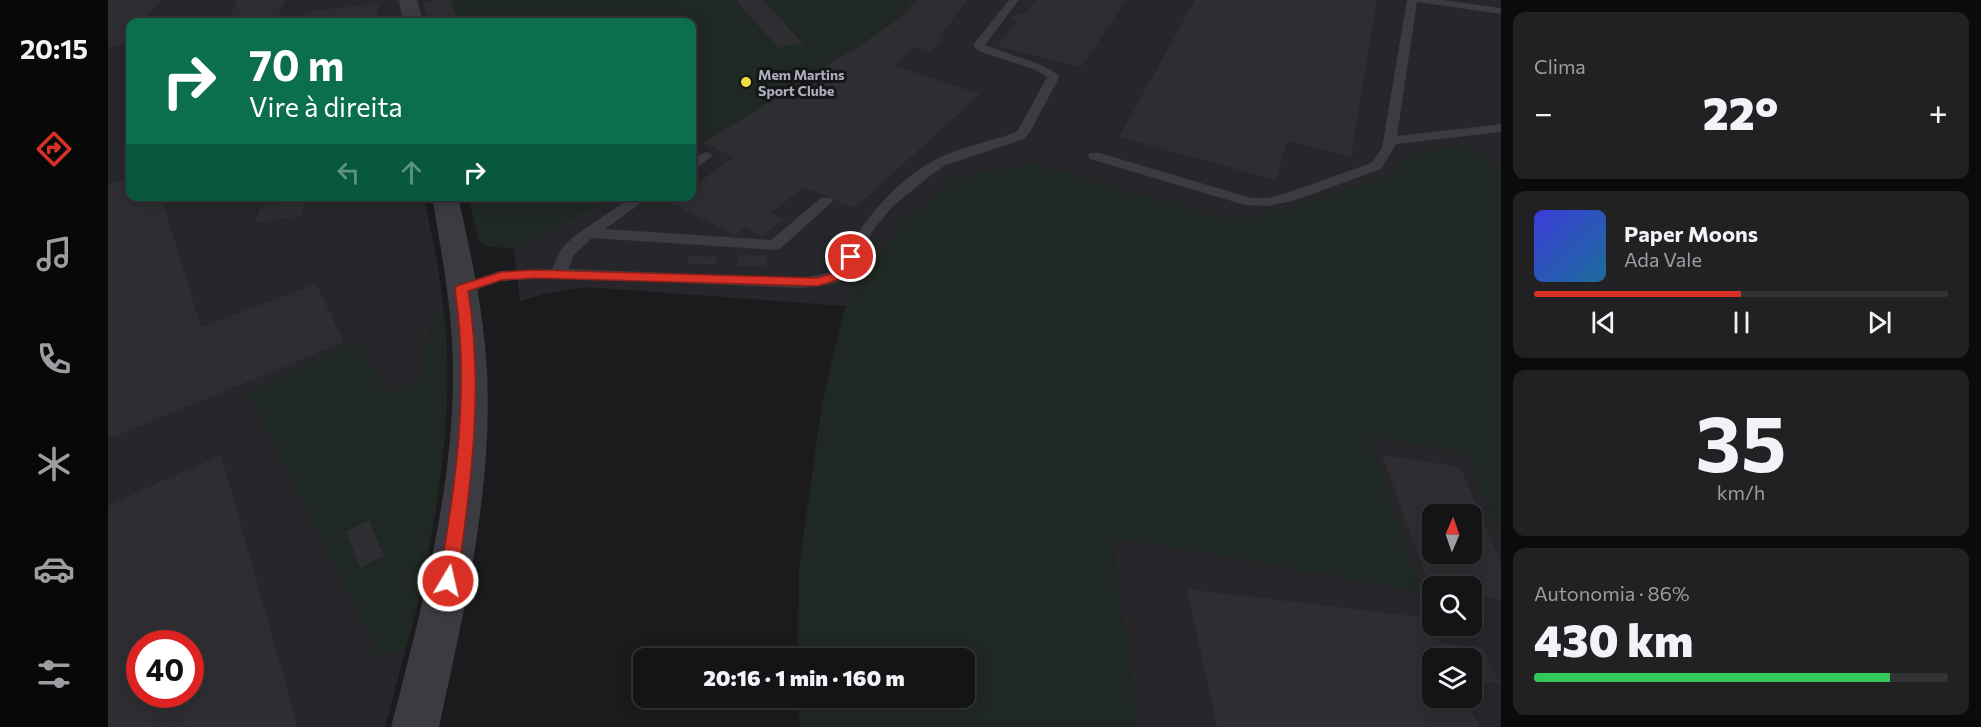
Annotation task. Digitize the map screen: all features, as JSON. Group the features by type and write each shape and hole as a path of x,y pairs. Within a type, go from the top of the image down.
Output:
{"street":[{"path":"408,0 413,18"},
{"path":"415,727 444,604 463,490 469,398 467,323 446,201"}],"lane":[{"path":"462,289 501,276 557,274 802,283 824,281 838,276 868,227 906,186 941,162 1019,136 1023,132 1054,76 1040,68 982,49 979,45 1014,0"},
{"path":"1095,156 1250,202 1268,202 1288,198 1376,166 1389,148 1412,0"},
{"path":"1420,0 1501,11"},
{"path":"1390,141 1501,128"},
{"path":"696,162 705,156"},
{"path":"557,274 573,245 637,201"},
{"path":"589,233 774,245 826,201"}],"shaded area":[{"path":"108,0 421,0 426,18 126,18 126,201 425,201 438,267 446,328 446,402 437,501 417,607 385,727 108,727"},
{"name":"Mem Martins Sport Clube","path":"421,0 911,0 890,24 751,114 696,147 696,18 426,18"},
{"path":"911,0 1501,0 1501,727 800,727 799,708 975,708 975,648 798,648 799,569 822,404 846,306 585,287 548,293 520,301 514,249 601,201 696,201 696,146 890,24"},
{"path":"1470,143 1501,172 1501,536 1466,453 1371,437 1420,591 1112,537 1139,727 800,727 799,708 975,708 975,648 798,648 799,569 822,404 843,314 858,280 904,222 955,178 1036,164 1221,218 1257,218 1396,173 1410,154"},
{"path":"469,201 604,201 514,249 485,246 479,242"},
{"path":"444,313 447,396 440,484 433,528 405,652 379,655 249,393 351,346 362,349 387,393 422,378 430,319"}],"building":[{"path":"108,0 161,0 146,18 126,18 126,45 108,48"},
{"path":"237,0 285,0 278,18 229,18"},
{"path":"451,0 457,18 426,18 422,2"},
{"path":"736,0 762,0 803,43 778,48"},
{"path":"918,0 967,0 939,38 945,39 931,51 916,47 893,65 980,94 855,208 804,187 771,213 784,219 763,236 745,227 735,235 669,203 672,201 696,201 696,184 734,157 704,143 897,22"},
{"path":"1036,0 1126,0 1081,67 997,46 1017,21 1010,20 1016,14 1023,15"},
{"path":"1195,0 1377,0 1351,157 1287,141 1276,180 1119,137"},
{"path":"379,3 377,18 303,18 304,12"},
{"path":"126,179 126,201 163,201 201,327 316,284 344,342 108,439 108,184"},
{"path":"305,201 301,216 255,223 261,206"},
{"path":"739,255 768,256 766,267 737,266"},
{"path":"689,256 717,257 716,264 687,264"},
{"path":"221,455 298,727 108,727 108,505"},
{"path":"1382,455 1460,467 1476,504 1422,504 1422,564 1482,564 1482,518 1501,562 1501,600 1482,597 1482,576 1426,576"},
{"path":"369,520 384,556 360,568 346,531"},
{"path":"1187,589 1422,617 1422,636 1438,636 1441,643 1483,648 1500,684 1482,681 1482,648 1422,648 1422,708 1470,708 1479,727 1217,727"}],"place":[{"name":"Mem Martins Sport Clube","path":"746,82"}],"route":[{"path":"448,581 463,490 469,398 467,323 462,289 501,276 520,274 589,274 818,282 838,276 851,257"}]}
